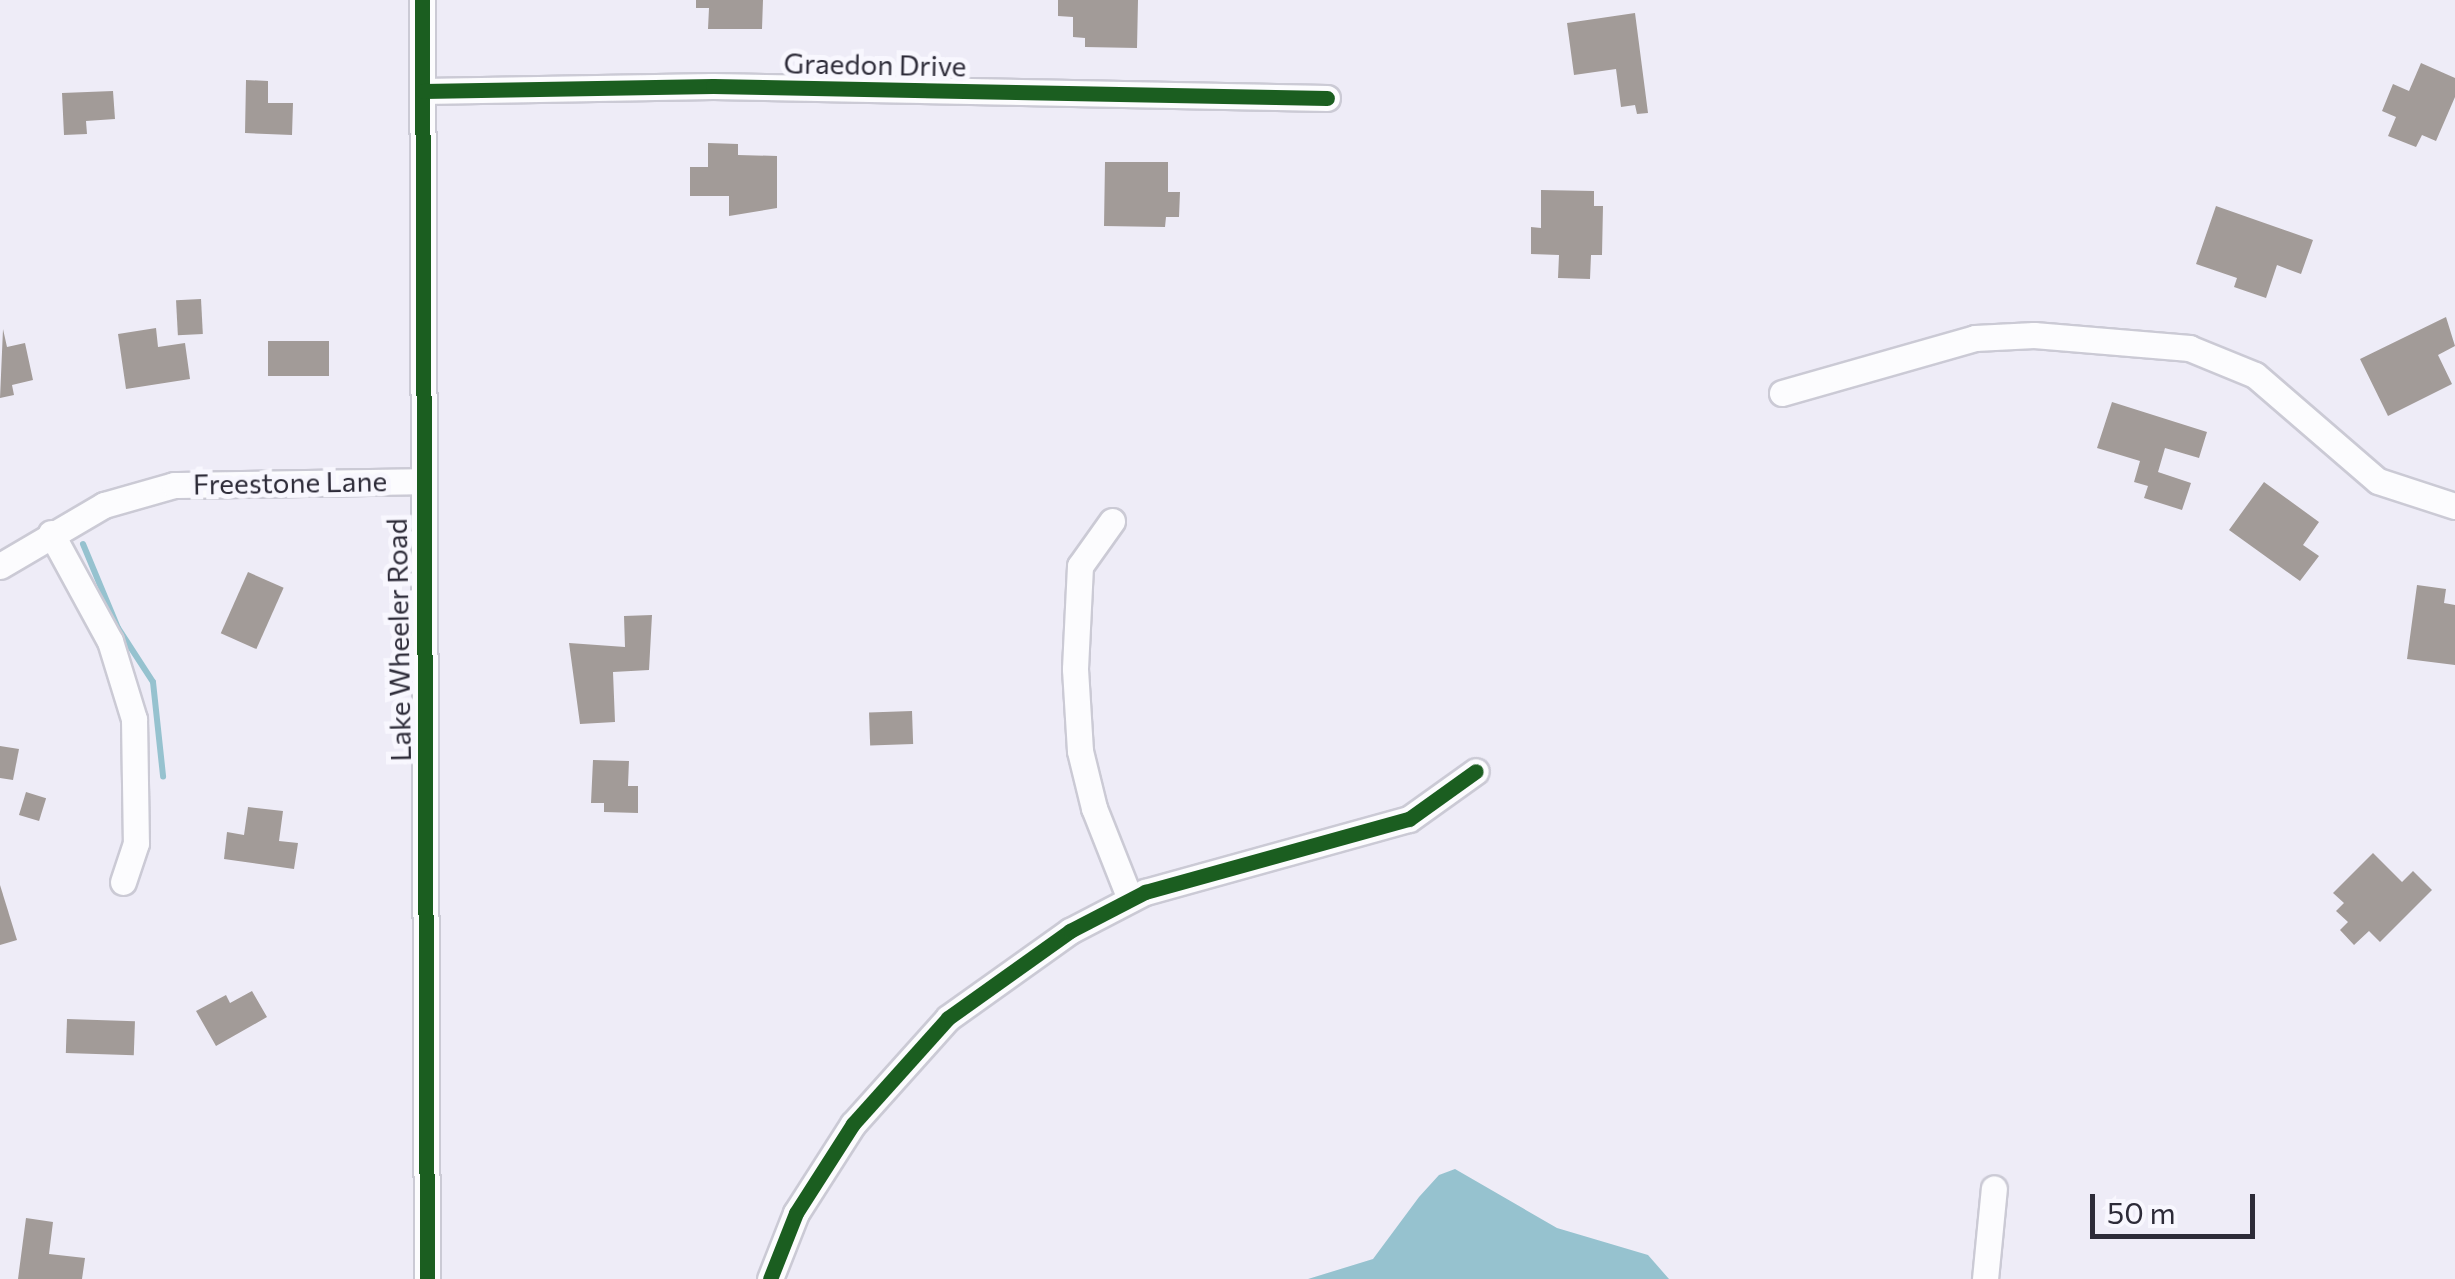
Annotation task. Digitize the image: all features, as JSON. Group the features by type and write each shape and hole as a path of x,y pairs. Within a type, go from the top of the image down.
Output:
{"street":[{"name":"Lake Wheeler Road","path":"422,0 420,482 428,1279"},
{"name":"Graedon Drive","path":"422,91 713,86 1327,98"},
{"path":"1782,393 1975,338 2174,346 2255,375 2378,482 2455,506"},
{"name":"Freestone Lane","path":"0,566 50,533 104,506 174,484 420,482"},
{"path":"1112,521 1080,566 1075,669 1084,770 1130,899"},
{"path":"50,533 110,641 134,720 136,843 122,882"},
{"path":"770,1279 796,1213 853,1124 948,1018 1070,931 1130,899 1409,820 1476,771"},
{"path":"1985,1279 1994,1188"}],"water":[{"path":"1455,1169 1557,1228 1648,1255 1669,1279 1308,1279 1373,1259 1439,1175"}],"building":[{"path":"696,0 763,0 762,29 708,29 709,8 696,8"},
{"path":"1058,0 1138,0 1137,48 1085,47 1085,38 1073,37 1073,17 1058,16"},
{"path":"1635,13 1648,113 1637,114 1635,105 1621,107 1616,69 1574,75 1567,23"},
{"path":"2421,63 2455,78 2455,97 2436,141 2422,135 2416,147 2388,136 2396,117 2382,111 2393,84 2409,91"},
{"path":"246,80 268,81 268,103 293,103 292,135 245,133"},
{"path":"113,91 115,119 86,121 87,134 64,135 62,93"},
{"path":"708,143 738,144 738,155 777,156 777,208 729,216 729,196 690,196 690,167 708,167"},
{"path":"1105,162 1168,162 1168,192 1180,192 1179,217 1166,217 1165,227 1104,226"},
{"path":"1541,190 1594,191 1594,206 1603,206 1602,255 1591,255 1590,279 1558,278 1559,255 1531,254 1531,227 1541,228"},
{"path":"2216,206 2313,240 2301,274 2277,265 2266,298 2234,287 2237,278 2196,264"},
{"path":"201,299 203,334 178,335 176,300"},
{"path":"2446,317 2455,346 2438,355 2452,384 2388,416 2360,359"},
{"path":"156,328 158,347 185,343 190,379 126,389 118,334"},
{"path":"3,329 7,347 25,343 33,380 12,385 14,395 0,398"},
{"path":"268,341 329,341 329,376 268,376"},
{"path":"2112,402 2207,432 2199,458 2165,448 2158,472 2191,483 2182,510 2144,498 2148,486 2134,482 2140,461 2097,448"},
{"path":"2264,482 2319,522 2303,545 2319,556 2300,581 2229,530"},
{"path":"248,572 284,588 256,649 221,633"},
{"path":"2417,585 2446,589 2444,603 2455,605 2455,665 2407,659"},
{"path":"652,615 649,670 613,672 615,722 580,724 569,643 625,647 624,616"},
{"path":"912,711 913,744 870,745 869,713"},
{"path":"0,746 19,749 13,780 0,778"},
{"path":"593,760 629,761 628,786 638,786 638,813 604,812 604,803 591,803"},
{"path":"26,792 46,798 39,821 19,815"},
{"path":"248,807 283,811 279,841 298,843 294,869 224,859 227,832 244,835"},
{"path":"2373,853 2402,882 2413,871 2432,890 2380,942 2369,931 2354,945 2340,930 2348,922 2336,911 2344,903 2333,893"},
{"path":"0,885 17,940 0,945"},
{"path":"252,991 267,1017 216,1046 196,1011 226,995 230,1003"},
{"path":"67,1019 135,1021 134,1055 66,1053"},
{"path":"26,1218 53,1222 49,1254 85,1258 82,1279 18,1279"}],"waterway":[{"path":"83,544 118,628 153,682 163,776"}],"cycle path":[{"path":"422,0 427,1279"},
{"path":"423,91 713,86 1327,98"},
{"path":"770,1279 796,1213 853,1124 948,1018 1070,931 1145,892 1409,819 1476,771"}]}
